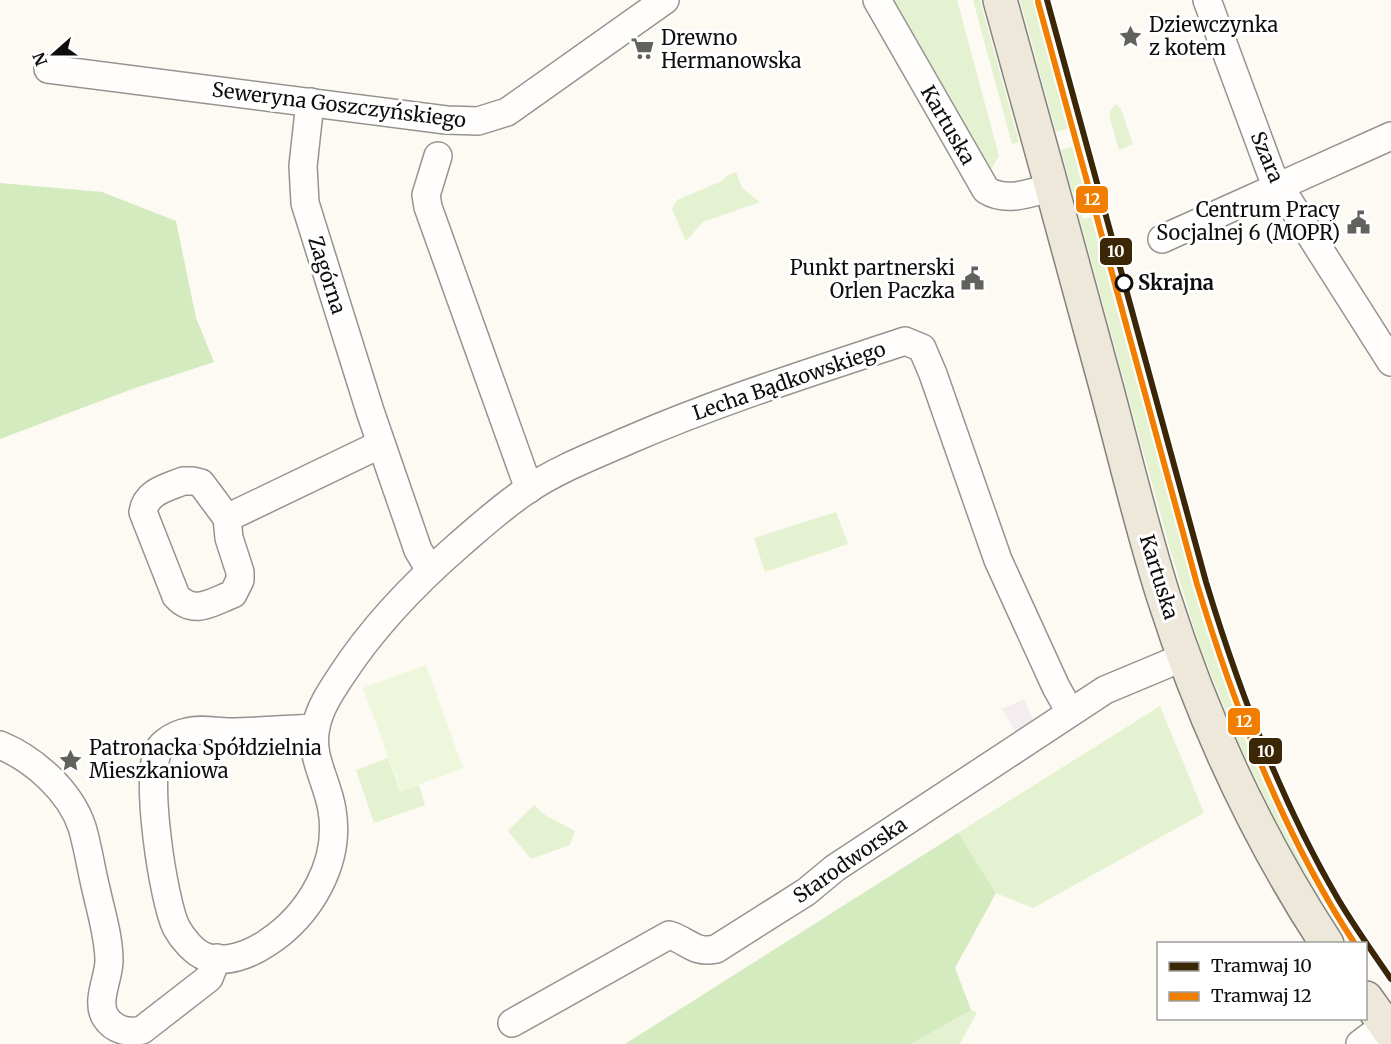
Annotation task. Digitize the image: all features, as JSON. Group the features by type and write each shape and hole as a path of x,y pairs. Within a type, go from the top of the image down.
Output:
{"main road":[{"name":"Kartuska","path":"1000,0 1152,555 1184,657 1216,737 1253,815 1296,895 1327,942"},
{"path":"1367,1003 1379,1034"}],"street":[{"name":"Seweryna Goszczyńskiego","path":"48,69 446,120 478,121 507,112 665,0"},
{"name":"Kartuska","path":"876,0 987,190 997,197 1018,196 1052,187"},
{"name":"Szara","path":"1207,0 1271,173 1391,362"},
{"name":"Zagórna","path":"310,102 303,166 305,203 381,444 418,550 430,570"},
{"path":"1162,239 1391,136"},
{"path":"438,156 426,195 428,207 529,489"},
{"name":"Lecha Bądkowskiego","path":"217,958 231,958 252,951 286,930 324,878 334,843 332,808 316,760 315,728 330,693 356,652 386,615 430,570 490,518 529,489 579,461 651,430 764,387 905,341 922,348 998,560 1056,687 1070,712"},
{"path":"227,518 381,444"},
{"path":"193,480 201,483 211,493 227,518 240,572 237,587 233,594 201,606 192,607 184,604 176,596 146,521 143,512 145,504 150,496 157,492 183,481 193,480"},
{"name":"Starodworska","path":"512,1023 669,935 681,939 689,947 705,952 716,949 806,892 835,868 1105,690 1184,657"},
{"path":"0,745 29,761 57,786 74,810 82,827 105,930 109,959 102,1004 106,1018 116,1028 130,1033 142,1030 209,978 217,958 206,957 188,944 176,927 169,905 155,829 155,771 158,751 168,740 189,731 229,732 315,728"}],"shaded area":[{"path":"1024,699 1035,723 1017,734 1002,709"}],"green space":[{"path":"889,0 957,0 999,156 989,173"},
{"path":"973,0 980,0 1019,142 1012,144"},
{"path":"1020,0 1042,0 1077,126 1056,132"},
{"path":"1115,104 1121,109 1133,144 1119,150 1109,114"},
{"path":"1072,147 1085,196 1077,198 1083,219 1091,217 1117,312 1126,311 1223,658 1266,769 1283,805 1319,875 1358,942 1348,942 1298,862 1238,741 1200,647 1168,542 1061,150"},
{"path":"736,172 742,188 760,202 703,222 686,241 672,209 677,200 722,181"},
{"path":"0,183 102,192 176,221 196,318 214,362 135,388 0,439"},
{"path":"836,512 848,544 765,572 754,538"},
{"path":"426,665 463,768 401,791 363,688"},
{"path":"1160,706 1204,813 1033,908 996,893 958,833"},
{"path":"388,758 400,791 419,785 425,805 374,823 356,770"},
{"path":"534,805 545,815 575,831 570,845 531,859 508,831"},
{"path":"958,833 996,893 955,968 971,1010 911,1044 625,1044"},
{"path":"971,1010 977,1012 960,1044 911,1044"}],"tram line":[{"name":"10","path":"1047,0 1206,582 1232,664 1279,784 1317,861 1366,942"},
{"name":"12","path":"1038,2 1197,584 1212,631 1245,724 1283,815 1305,859 1354,942"},
{"name":"10","path":"1367,944 1391,979"}],"place":[{"name":"Dziewczynka z kotem","path":"1131,36"},
{"name":"Drewno Hermanowska","path":"643,49"},
{"name":"Centrum Pracy Socjalnej 6 (MOPR)","path":"1358,222"},
{"name":"Punkt partnerski Orlen Paczka","path":"973,279"},
{"name":"Skrajna","path":"1124,283"},
{"name":"Patronacka Spółdzielnia Mieszkaniowa","path":"71,760"}]}
